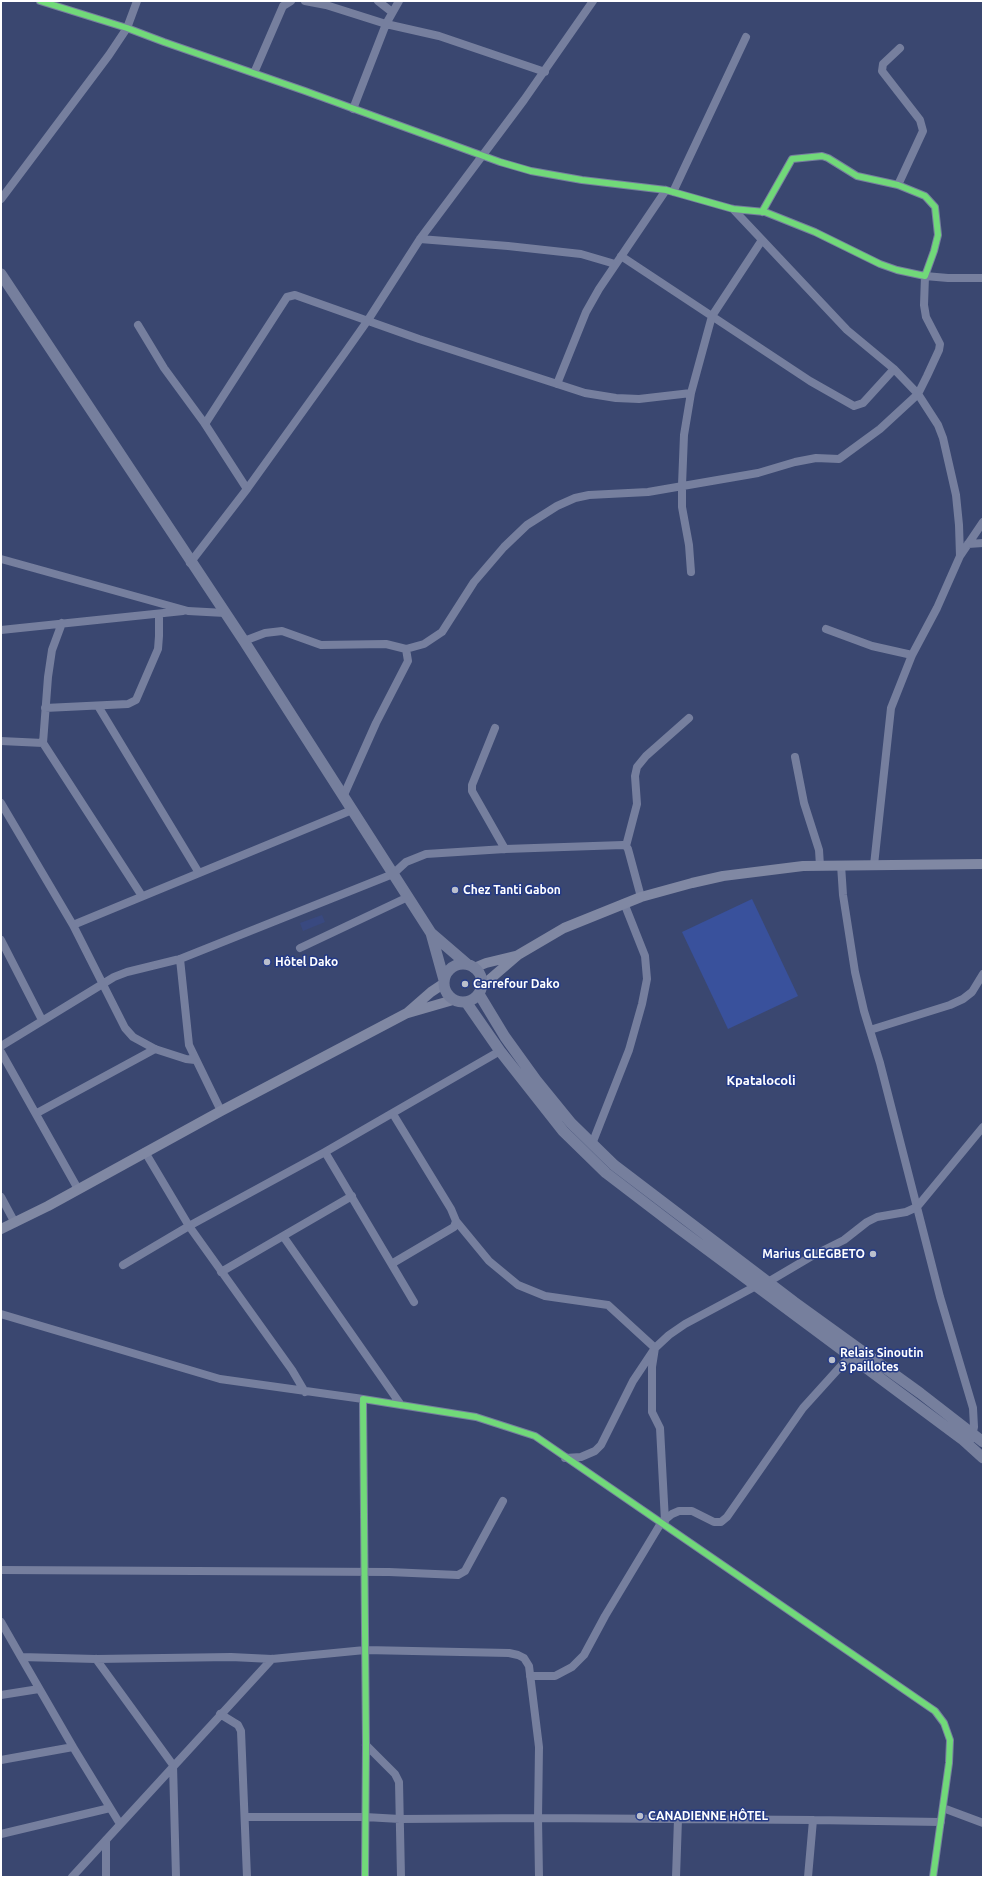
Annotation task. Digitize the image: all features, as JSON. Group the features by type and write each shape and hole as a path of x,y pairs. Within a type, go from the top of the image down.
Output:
{"highway":[{"path":"1,274 190,563 244,641 431,933 446,992 453,1000 466,1002 472,1000 480,990"},
{"path":"431,933 481,976 480,990 505,1037 536,1080 571,1124 592,1144 620,1170 768,1282 871,1356 971,1439 983,1458"},
{"path":"444,982 446,973 452,967 459,964 471,966"},
{"path":"466,1002 500,1051 563,1131 595,1163 624,1188 850,1356 971,1439 983,1442"}],"main road":[{"path":"480,990 518,955 564,928 641,897 692,883 723,876 765,870 820,866 983,864"},
{"path":"471,966 518,955"},
{"path":"1,1229 78,1190 145,1152 406,1013 444,982"},
{"path":"406,1013 453,1000"}],"street":[{"path":"40,1 127,28 482,156 553,175 669,191 733,209 762,212 815,232 880,264 913,274 948,278 983,278"},
{"path":"1,199 104,62 127,28 137,1"},
{"path":"254,73 283,6 291,1"},
{"path":"305,1 328,3 386,24 439,36 545,72"},
{"path":"378,1 392,12"},
{"path":"353,109 386,24 399,1"},
{"path":"190,563 247,489 368,320 420,239 545,72 593,1"},
{"path":"557,384 586,312 615,264 669,191 746,37"},
{"path":"898,185 923,131 920,120 882,71 883,64 900,48"},
{"path":"244,641 265,633 282,631 321,645 386,644 406,648 424,644 442,632 474,582 504,547 527,525 556,506 589,494 648,492 758,473 795,462 816,458 839,459 880,429 918,394 937,355 940,344 926,316 924,305 925,276 938,235 935,208 925,196 898,185 857,176 828,158 822,156 794,157 762,212"},
{"path":"733,209 847,330 894,369 918,394 938,425 943,438 956,495 960,556"},
{"path":"420,239 581,254 615,264"},
{"path":"691,572 689,546 682,507 682,485 684,434 691,393 712,316 762,240"},
{"path":"621,256 810,381 854,406 863,403 894,369"},
{"path":"205,424 287,297 300,295 419,340 585,393 616,398 639,398 691,393"},
{"path":"138,326 164,368 205,424 247,489"},
{"path":"874,865 891,708 912,655 937,608 960,556 983,522"},
{"path":"968,544 983,543"},
{"path":"1,559 188,611"},
{"path":"1,630 188,611 225,614"},
{"path":"46,708 128,704 136,700 158,649 159,614"},
{"path":"62,623 52,650 48,677 43,743 142,896"},
{"path":"826,629 872,646 912,655"},
{"path":"343,797 376,723 408,661 406,648"},
{"path":"98,706 199,873"},
{"path":"641,897 626,846 638,804 635,776 637,767 646,756 690,718"},
{"path":"495,728 472,784 472,791 505,848"},
{"path":"1,741 43,743"},
{"path":"795,757 804,803 815,836 820,866"},
{"path":"1,803 73,925 125,1028 133,1037 155,1049 186,1059 195,1060"},
{"path":"73,925 352,810"},
{"path":"1,1046 114,977 127,972 180,959 393,874 406,862 426,854 505,848 626,846"},
{"path":"840,865 855,972 940,1296 973,1408 971,1439"},
{"path":"300,948 408,897"},
{"path":"592,1144 629,1050 642,1004 647,979 645,956 624,903"},
{"path":"1,940 42,1020"},
{"path":"180,959 187,1035 195,1060 221,1111"},
{"path":"870,1030 950,1005 963,999 972,992 983,974"},
{"path":"37,1113 155,1049"},
{"path":"123,1265 189,1226 393,1114 500,1051"},
{"path":"1,1052 37,1113 78,1190"},
{"path":"393,1114 452,1209 456,1221 489,1261 518,1285 545,1296 608,1305 655,1348"},
{"path":"768,1282 812,1256 844,1240 867,1222 877,1217 906,1212 917,1207 983,1127"},
{"path":"145,1152 189,1226 220,1272 292,1370 305,1392"},
{"path":"326,1152 393,1263 414,1302"},
{"path":"220,1272 352,1196"},
{"path":"1,1197 15,1223"},
{"path":"393,1263 454,1227 456,1221"},
{"path":"283,1236 401,1405"},
{"path":"565,1458 580,1457 595,1451 601,1445 633,1381 655,1348 669,1335 685,1324 756,1286"},
{"path":"1,1314 220,1379 363,1399 476,1417 535,1436 565,1458 663,1522 935,1711 944,1723 950,1740 949,1763 933,1877"},
{"path":"655,1348 652,1367 652,1412 660,1428 663,1522"},
{"path":"530,1676 555,1676 572,1667 584,1654 605,1616 663,1522 672,1514 679,1511 692,1511 714,1522 720,1522 727,1517 803,1408 850,1356"},
{"path":"363,1399 366,1745 365,1877"},
{"path":"1,1570 389,1572 458,1575 464,1571 503,1502"},
{"path":"1,1622 73,1747 120,1824"},
{"path":"21,1657 96,1659 231,1657 272,1658 365,1650 509,1653 524,1658 529,1666 539,1747 539,1877"},
{"path":"72,1877 272,1658"},
{"path":"96,1659 173,1765 176,1877"},
{"path":"1,1695 39,1689"},
{"path":"220,1714 238,1725 241,1731 247,1877"},
{"path":"366,1745 395,1774 399,1782 400,1877"},
{"path":"1,1760 73,1747"},
{"path":"1,1834 110,1808"},
{"path":"943,1808 983,1823"},
{"path":"245,1817 941,1822"},
{"path":"676,1877 678,1819"},
{"path":"808,1877 813,1820"},
{"path":"106,1840 106,1877"}],"shaded area":[{"path":"752,899 798,996 728,1029 682,932"},
{"path":"322,915 325,922 303,931 300,923"}],"cycle path":[{"path":"40,1 127,28 500,162 531,171 582,180 666,190 733,209 765,212 815,232 880,264 897,270 925,276 938,235 935,207 925,196 898,185 857,176 828,158 822,156 792,159 762,212"},
{"path":"365,1877 366,1745 363,1399 476,1417 535,1436 935,1711 944,1723 950,1740 949,1763 933,1877"}],"place":[{"name":"Chez Tanti Gabon","path":"455,890"},
{"name":"Hôtel Dako","path":"267,962"},
{"name":"Carrefour Dako","path":"465,984"},
{"name":"Marius GLEGBETO","path":"873,1254"},
{"name":"Relais Sinoutin 3 paillotes","path":"832,1360"},
{"name":"CANADIENNE HÔTEL","path":"640,1816"}],"district":[{"name":"Kpatalocoli","path":"761,1081"}]}
